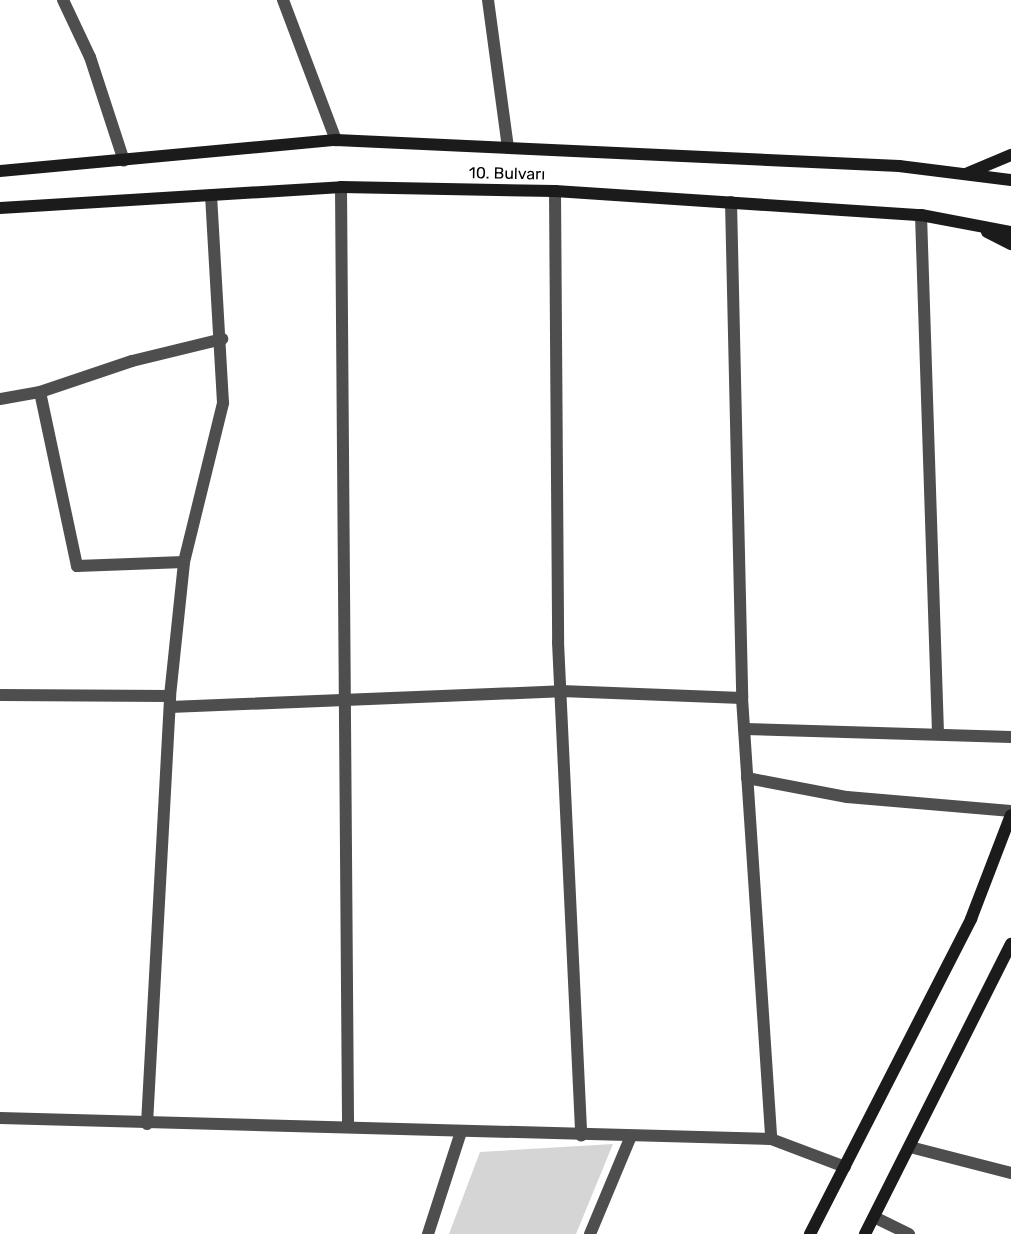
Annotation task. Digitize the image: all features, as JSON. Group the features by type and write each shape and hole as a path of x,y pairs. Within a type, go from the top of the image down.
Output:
{"main road":[{"name":"10. Bulvarı","path":"0,171 336,140 899,166 1011,180"},
{"path":"966,174 1011,155"},
{"name":"10. Bulvarı","path":"0,208 340,187 555,191 921,215 1011,232"},
{"path":"967,222 1011,244"},
{"path":"810,1234 971,919 1011,815"},
{"path":"865,1234 1011,944"}],"street":[{"path":"63,0 90,57 124,161"},
{"path":"282,0 336,140"},
{"path":"488,0 508,148"},
{"path":"340,187 348,1126"},
{"path":"555,191 561,691 581,1135"},
{"path":"147,1124 170,701 184,562 224,403 222,339 211,195"},
{"path":"731,202 741,698 771,1139"},
{"path":"921,215 938,733"},
{"path":"0,399 40,392 132,361 222,339"},
{"path":"40,392 77,566 184,562"},
{"path":"0,695 170,701 561,691 741,698"},
{"path":"744,729 938,733 1011,737"},
{"path":"747,777 847,797 1011,811"},
{"path":"0,1118 147,1124 348,1126 461,1132 771,1139 844,1167"},
{"path":"428,1234 461,1132"},
{"path":"590,1234 631,1136"},
{"path":"910,1147 1011,1173"},
{"path":"874,1216 909,1234"}],"shaded area":[{"path":"613,1144 576,1234 449,1234 480,1152"}]}
